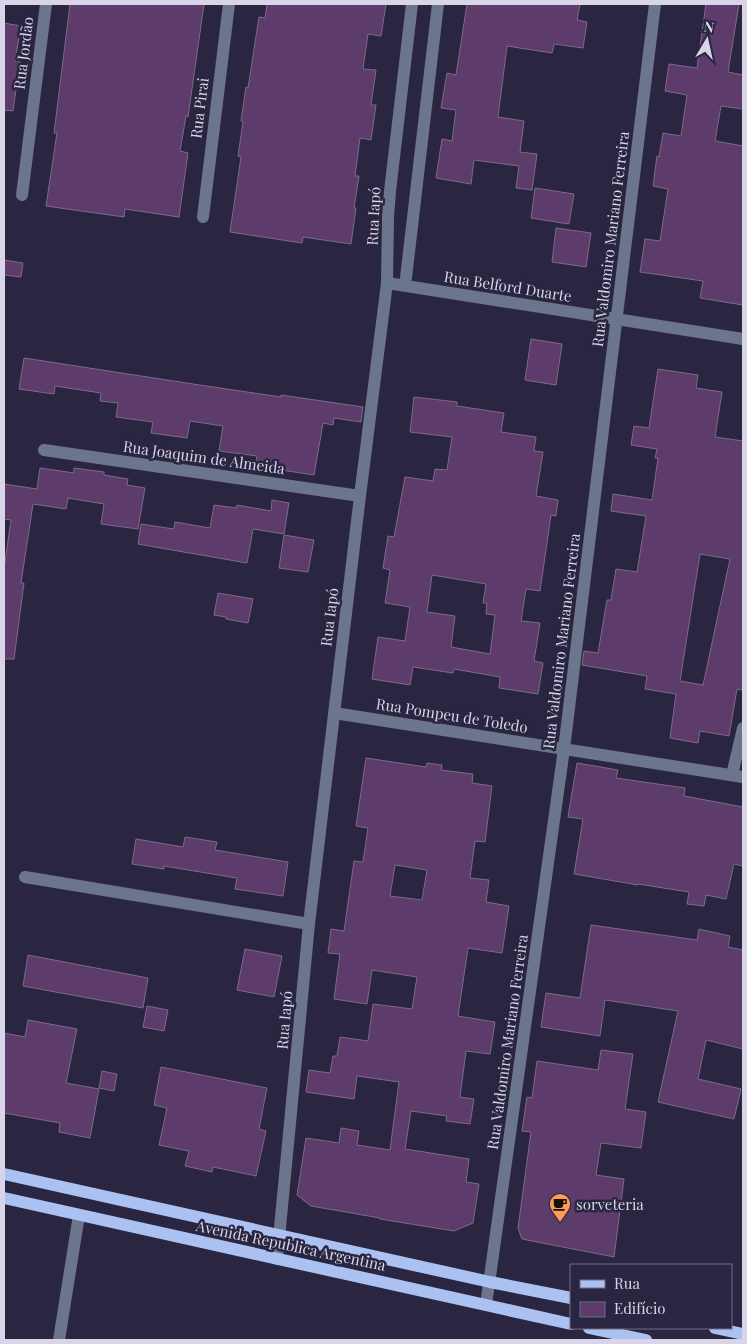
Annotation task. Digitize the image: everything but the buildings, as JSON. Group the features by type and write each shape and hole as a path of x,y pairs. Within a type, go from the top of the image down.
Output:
{"main road":[{"name":"Avenida Republica Argentina","path":"4,1174 490,1282 570,1298"},
{"name":"Avenida Republica Argentina","path":"4,1198 570,1324"},
{"path":"594,1329 646,1340"},
{"path":"720,1329 743,1334"}],"street":[{"name":"Rua Jordão","path":"22,195 46,4"},
{"name":"Rua Pirai","path":"202,217 229,4"},
{"name":"Rua Iapó","path":"277,1259 309,924 387,283 390,191 412,4"},
{"path":"405,286 438,4"},
{"name":"Rua Valdomiro Mariano Ferreira","path":"486,1305 564,749 655,4"},
{"name":"Rua Belford Duarte","path":"387,283 743,339"},
{"name":"Rua Joaquim de Almeida","path":"44,450 360,496"},
{"name":"Rua Pompeu de Toledo","path":"334,713 738,776"},
{"path":"738,776 743,728"},
{"path":"24,877 309,924"},
{"path":"59,1340 79,1215"}],"place":[{"name":"sorveteria","path":"560,1223"}]}
